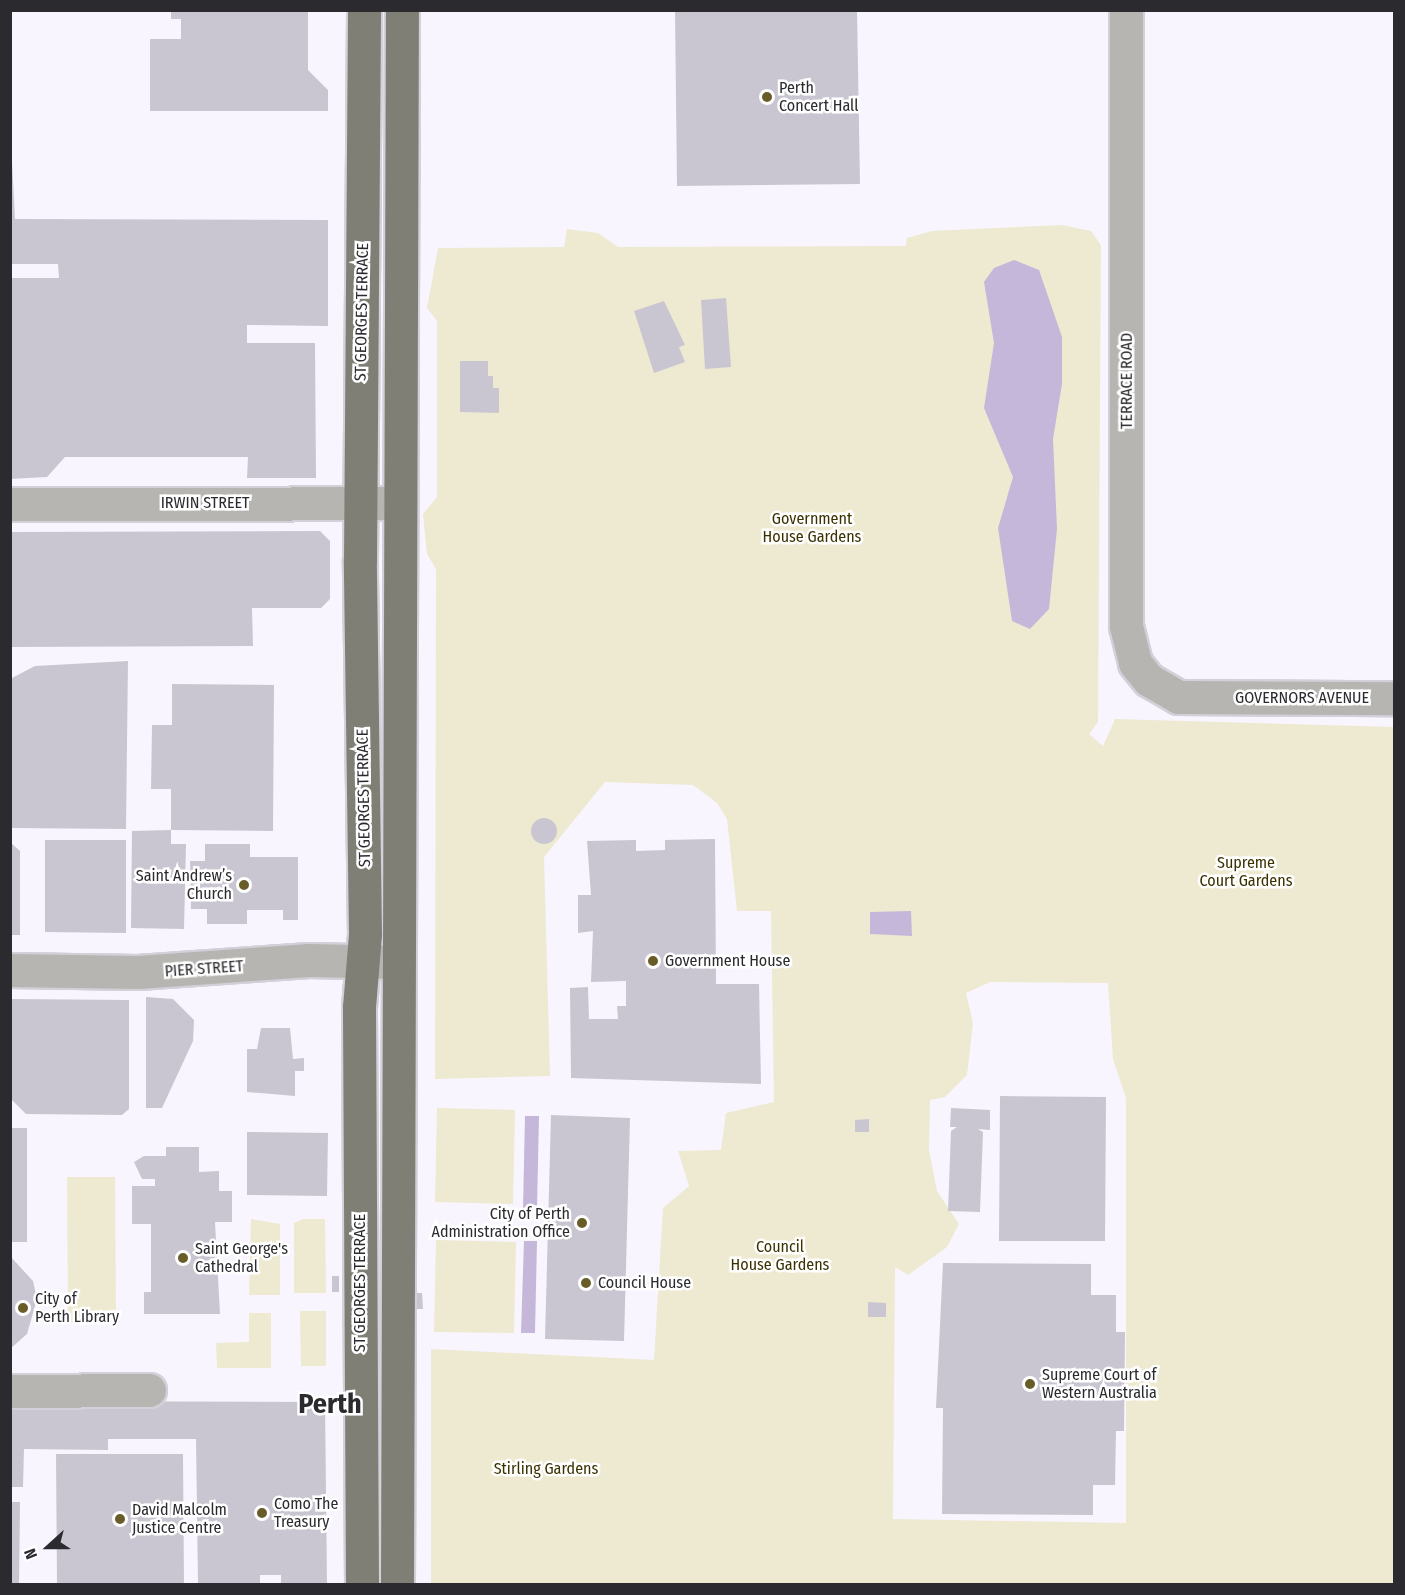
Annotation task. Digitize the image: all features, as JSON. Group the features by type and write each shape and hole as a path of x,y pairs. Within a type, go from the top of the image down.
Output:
{"main road":[{"name":"ST GEORGES TERRACE","path":"362,1584 363,962 360,503 364,10"},
{"name":"ST GEORGES TERRACE","path":"397,1584 397,962 402,10"}],"street":[{"name":"TERRACE ROAD","path":"1126,10 1126,626 1135,663 1149,680 1178,697 1210,699"},
{"name":"IRWIN STREET","path":"10,504 399,503"},
{"name":"GOVERNORS AVENUE","path":"1210,699 1395,698"},
{"name":"PIER STREET","path":"10,970 138,972 397,962"},
{"path":"10,1391 149,1390"}],"green space":[{"path":"1062,225 1091,231 1101,245 1098,722 1089,734 1103,746 1115,719 1394,727 1394,1584 431,1584 431,1349 654,1360 663,1208 689,1186 678,1151 721,1150 726,1113 774,1102 771,911 737,911 727,819 717,803 693,785 605,782 544,857 550,1076 435,1079 436,569 427,554 423,514 437,497 437,321 427,308 438,248 564,247 567,229 598,233 618,247 906,246 907,238 932,231","holes":["990,982 1108,983 1113,1059 1126,1098 1126,1523 893,1519 895,1267 908,1275 947,1247 959,1224 937,1191 929,1151 930,1100 945,1097 967,1075 973,1023 966,993"]},
{"path":"437,1108 515,1110 513,1204 435,1202"},
{"path":"67,1177 115,1177 116,1322 68,1323"},
{"path":"251,1219 280,1224 280,1295 249,1295"},
{"path":"303,1219 325,1219 326,1293 294,1293 294,1223"},
{"path":"436,1240 516,1242 514,1333 434,1332"},
{"path":"300,1311 326,1311 326,1366 301,1366"},
{"path":"249,1313 271,1313 271,1368 217,1368 216,1343 249,1342"}],"shaded area":[{"path":"1014,260 1039,270 1062,337 1062,384 1053,439 1057,529 1049,609 1030,629 1012,621 998,528 1013,477 984,408 994,343 984,282 994,268"},
{"path":"911,911 912,936 870,934 870,912"},
{"path":"525,1116 539,1116 537,1208 523,1208"},
{"path":"524,1241 537,1241 535,1333 521,1333"}],"building":[{"path":"171,10 308,10 308,70 328,90 328,111 150,111 150,39 181,39 181,19 171,19"},
{"name":"Perth Concert Hall","path":"675,10 857,10 860,184 677,186"},
{"path":"10,121 15,219 328,220 328,326 247,325 247,343 315,343 316,478 247,478 248,457 65,457 47,477 10,479 10,278 59,278 58,264 10,264"},
{"path":"726,298 731,367 705,369 701,300"},
{"path":"664,301 685,345 679,347 685,362 654,373 634,311"},
{"path":"460,361 488,361 488,376 493,376 493,388 499,388 499,413 460,412"},
{"path":"320,531 330,541 330,599 321,608 252,608 253,646 10,647 10,532"},
{"path":"128,661 126,829 10,828 10,679 35,666"},
{"path":"172,684 274,685 273,831 171,830 171,789 151,789 152,725 172,725"},
{"path":"544,818 553,822 557,831 553,840 544,844 535,840 531,831 535,822"},
{"path":"171,830 171,844 186,844 184,929 131,928 132,831"},
{"name":"Government House","path":"715,839 716,984 759,984 761,1084 571,1078 570,988 588,987 589,1019 618,1019 617,1006 626,1006 626,981 591,982 593,931 578,933 578,895 591,895 587,841 636,840 636,851 665,850 665,840"},
{"path":"45,840 126,840 126,933 45,932"},
{"path":"10,842 20,851 20,935 10,935"},
{"name":"Saint Andrew’s Church","path":"205,844 250,844 250,857 298,857 298,920 283,920 283,910 247,910 247,924 207,924 207,909 191,909 190,861 205,861"},
{"path":"146,997 173,999 194,1020 193,1041 162,1108 146,1108"},
{"path":"10,999 129,1000 129,1109 122,1115 26,1114 10,1098"},
{"path":"261,1028 290,1028 293,1059 304,1058 304,1071 295,1071 295,1096 247,1092 247,1049 257,1049"},
{"path":"1000,1096 1106,1097 1105,1241 999,1241"},
{"path":"951,1108 990,1110 990,1130 978,1129 983,1132 980,1212 948,1211 951,1131 957,1127 950,1127"},
{"name":"Council House","path":"551,1115 630,1118 624,1341 545,1339"},
{"path":"869,1119 869,1132 855,1132 855,1120"},
{"path":"10,1128 27,1128 27,1242 10,1242"},
{"path":"247,1132 328,1133 327,1196 247,1195"},
{"name":"Saint George's Cathedral","path":"166,1147 199,1147 199,1172 219,1171 219,1191 232,1191 232,1222 215,1222 220,1314 144,1314 144,1292 151,1292 151,1224 132,1224 132,1186 155,1186 155,1179 142,1179 134,1162 144,1156 166,1156"},
{"name":"City of Perth Library","path":"10,1256 33,1281 37,1299 27,1334 10,1349"},
{"name":"Supreme Court of Western Australia","path":"943,1263 1091,1264 1091,1295 1116,1295 1116,1332 1125,1332 1124,1431 1116,1431 1115,1485 1093,1485 1093,1515 942,1514 943,1408 936,1408"},
{"path":"332,1276 339,1276 339,1292 332,1292"},
{"path":"416,1293 422,1293 423,1309 416,1309"},
{"path":"868,1302 886,1303 886,1317 868,1317"},
{"name":"Como The Treasury","path":"10,1401 325,1402 327,1584 281,1584 281,1575 260,1575 260,1584 198,1584 196,1439 108,1439 108,1450 24,1449 23,1487 10,1487"},
{"name":"David Malcolm Justice Centre","path":"56,1454 183,1454 184,1584 57,1584"},
{"path":"10,1502 20,1502 19,1584 10,1584"}],"place":[{"name":"Perth Concert Hall","path":"767,97"},
{"name":"Saint Andrew’s Church","path":"244,885"},
{"name":"Government House","path":"653,961"},
{"name":"City of Perth Administration Office","path":"582,1223"},
{"name":"Saint George's Cathedral","path":"183,1258"},
{"name":"Council House","path":"586,1283"},
{"name":"City of Perth Library","path":"23,1308"},
{"name":"Supreme Court of Western Australia","path":"1030,1384"},
{"name":"Como The Treasury","path":"262,1513"},
{"name":"David Malcolm Justice Centre","path":"120,1519"}],"district":[{"name":"Perth","path":"330,1404"}],"park label":[{"name":"Government House Gardens","path":"812,528"},
{"name":"Supreme Court Gardens","path":"1246,872"},
{"name":"Council House Gardens","path":"780,1256"},
{"name":"Stirling Gardens","path":"546,1469"}]}
